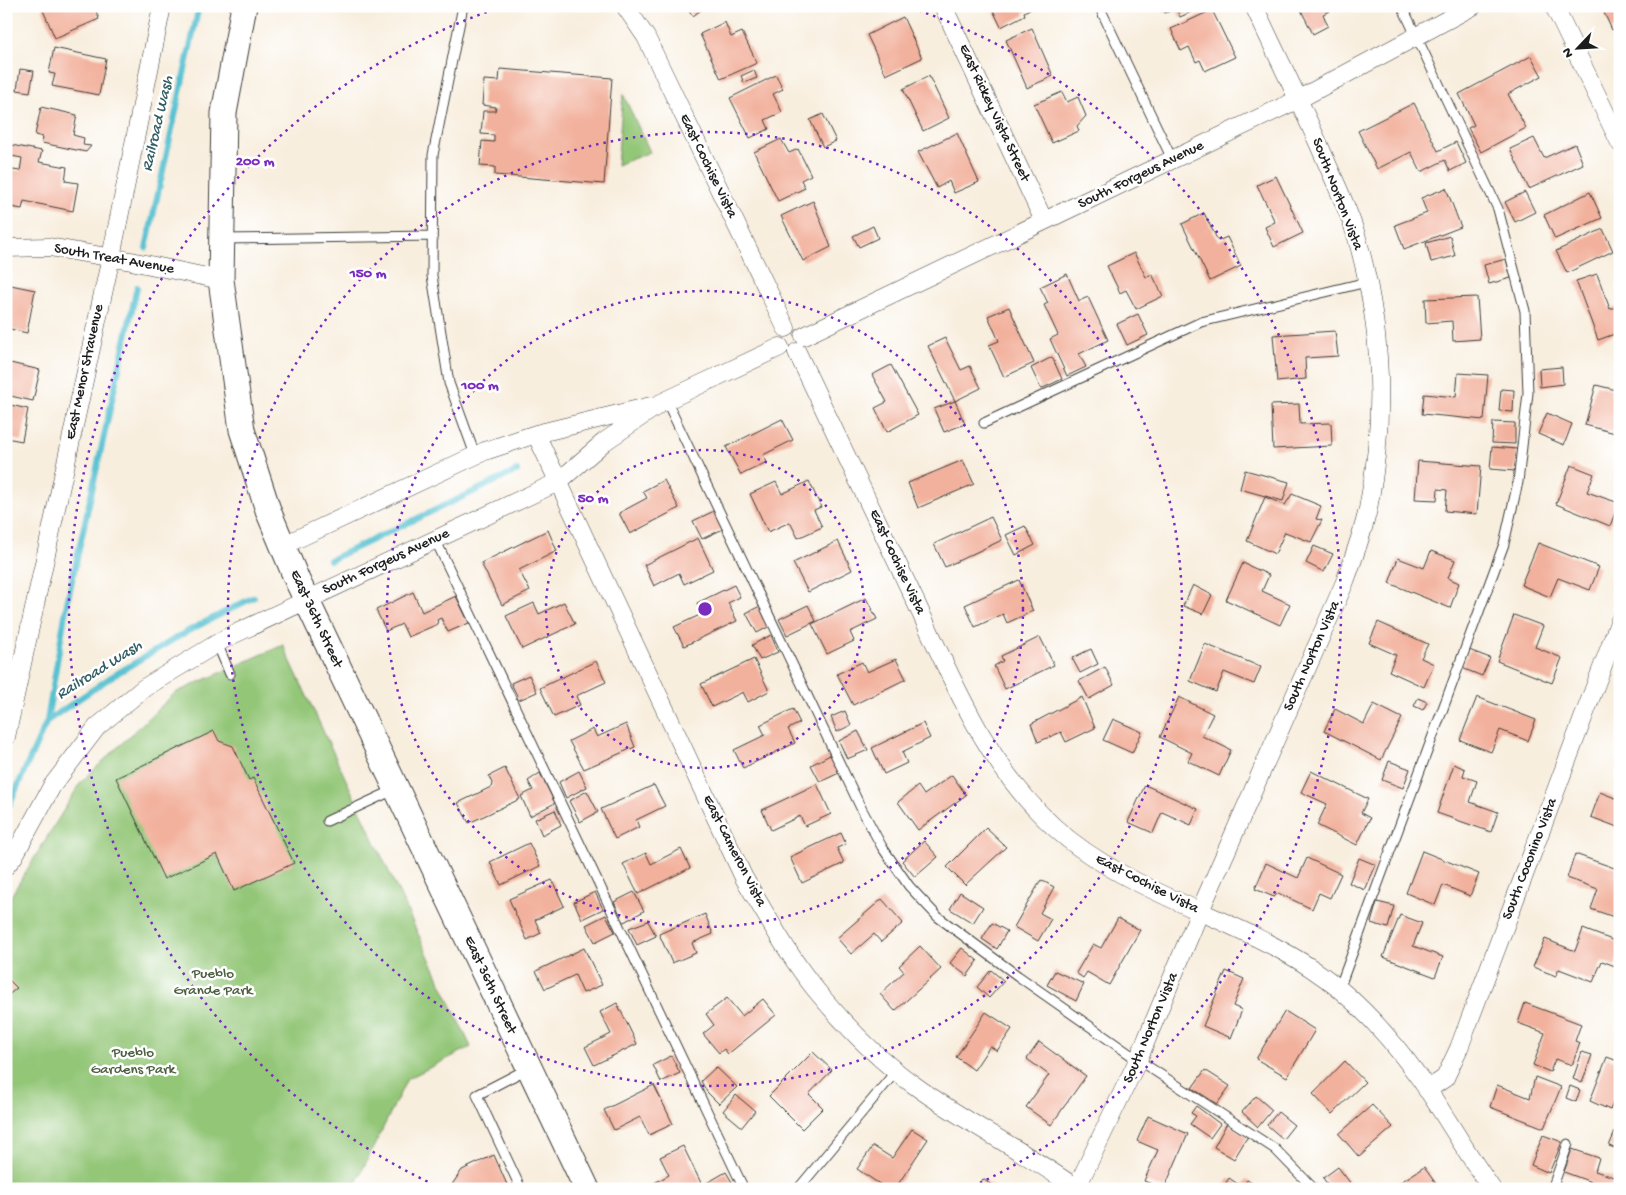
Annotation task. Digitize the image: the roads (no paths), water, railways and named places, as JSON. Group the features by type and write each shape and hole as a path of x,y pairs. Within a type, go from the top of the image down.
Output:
{"main road":[{"name":"East 36th Street","path":"244,6 224,113 221,280 242,430 269,513 306,600 587,1189"}],"street":[{"name":"East Menor Stravenue","path":"6,737 13,668 111,257 162,6"},
{"name":"East Cochise Vista","path":"625,6 646,37 786,328"},
{"name":"East Rickey Vista Street","path":"943,6 1044,220"},
{"name":"South Norton Vista","path":"1077,1189 1138,1060 1200,912 1344,584 1366,517 1377,446 1379,406 1378,362 1367,282 1356,238 1339,190 1254,6"},
{"name":"South Forgeus Avenue","path":"804,336 1298,99 1417,38 1473,6"},
{"path":"1554,6 1620,143"},
{"name":"South Treat Avenue","path":"6,248 49,247 111,257 221,280"},
{"path":"795,327 804,336 804,344 797,352 787,352 778,343 780,334 786,328 795,327"},
{"name":"South Forgeus Avenue","path":"6,866 14,856 52,786 97,727 144,688 217,643 558,482 604,442 663,402 780,346"},
{"name":"East Cochise Vista","path":"797,352 954,683 984,740 1003,770 1025,799 1054,828 1082,850 1116,872 1269,942 1312,969 1339,989 1388,1037 1427,1090 1492,1189"},
{"name":"South Forgeus Avenue","path":"282,546 475,455 536,434 663,402"},
{"name":"East Cameron Vista","path":"536,434 744,878 815,989 866,1045 912,1084 960,1116 1058,1175 1077,1189"},
{"name":"South Coconino Vista","path":"1427,1090 1445,1078 1459,1048 1620,620"}],"lane":[{"path":"463,6 433,155 432,276 449,383 475,455"},
{"path":"1099,6 1172,159"},
{"path":"1339,989 1504,544 1518,482 1528,394 1525,311 1498,209 1402,6"},
{"path":"222,239 432,236"},
{"path":"984,423 1201,322 1367,282"},
{"path":"663,402 860,806 882,847 909,886 938,917 1018,976 1138,1060 1275,1149 1314,1189"},
{"path":"435,539 744,1189"},
{"path":"217,643 230,674"},
{"path":"327,820 396,789"},
{"path":"521,1189 477,1095 529,1068"},
{"path":"798,1189 897,1070"},
{"path":"1552,1189 1568,1144"}],"waterway":[{"name":"Railroad Wash","path":"146,248 199,6"},
{"path":"47,721 67,603 137,287"},
{"path":"330,560 517,471"},
{"name":"Railroad Wash","path":"6,812 47,721 111,677 186,632 254,597"}],"park label":[{"name":"Pueblo Grande Park","path":"213,982"},
{"name":"Pueblo Gardens Park","path":"133,1062"}]}
